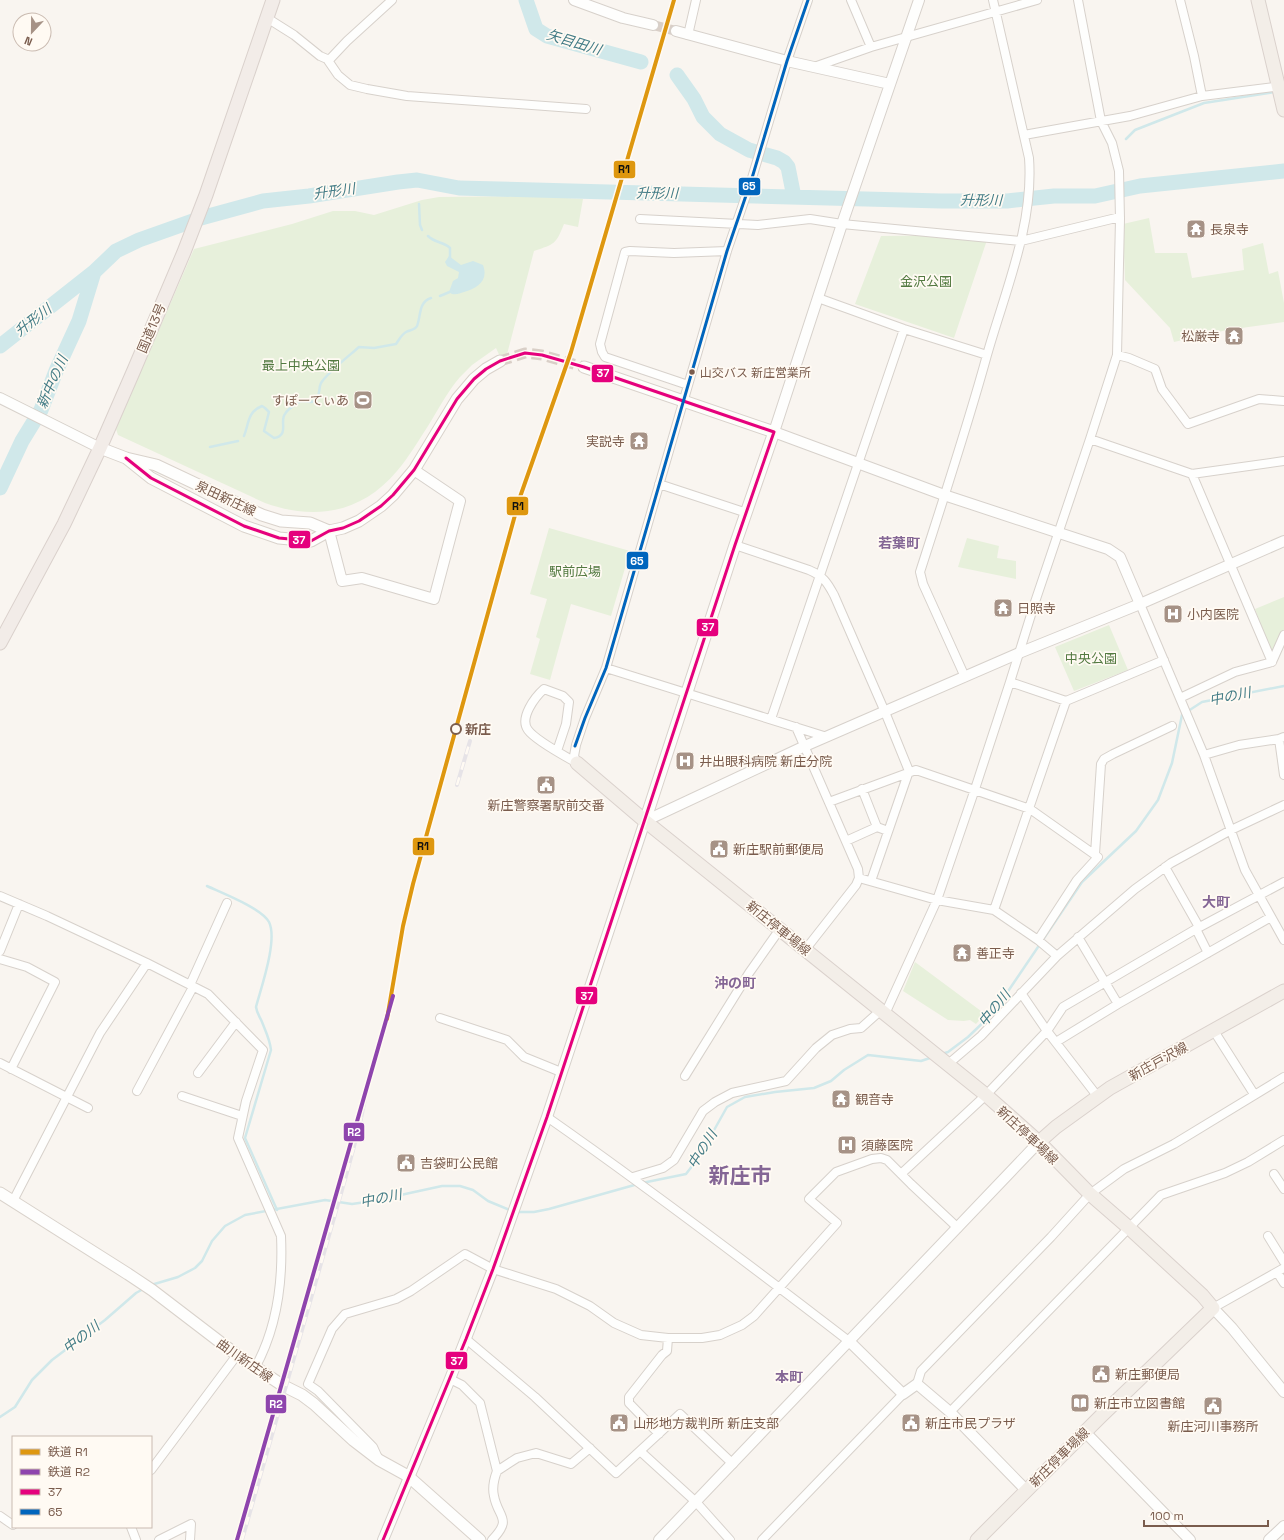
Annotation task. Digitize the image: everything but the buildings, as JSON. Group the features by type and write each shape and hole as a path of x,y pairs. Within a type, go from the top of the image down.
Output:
{"highway":[{"name":"国道13号","path":"0,643 64,524 100,448 184,252 206,194 273,0"}],"main road":[{"path":"1258,0 1281,93"},
{"name":"泉田新庄線","path":"126,458 151,478 222,516 279,538 311,541 329,531 343,528 359,521 381,506 393,495 414,470 457,399 474,379 486,369 500,361"},
{"path":"584,367 774,432 735,545 646,821"},
{"name":"泉田新庄線","path":"100,448 126,458 156,465 262,515 281,521 310,523 329,531"},
{"name":"新庄停車場線","path":"577,763 780,930 986,1095 1039,1142 1090,1194 1202,1295 1213,1308 1026,1490 978,1540"},
{"name":"新庄戸沢線","path":"1039,1142 1056,1127 1131,1076 1284,991"},
{"name":"曲川新庄線","path":"0,1193 152,1290 255,1368 282,1385 302,1395 353,1440 379,1460 408,1476 480,1540"}],"street":[{"path":"327,59 331,58 347,41 392,0"},
{"path":"574,0 623,18 652,25"},
{"path":"688,34 696,0"},
{"path":"577,763 574,756 576,745 585,718 606,668 727,251 752,178 787,61 808,0"},
{"path":"850,0 871,47"},
{"path":"919,0 842,224 774,432 944,494 1108,549 1120,558 1204,755 1245,870 1284,940"},
{"path":"965,677 923,584 920,572 1022,238 1029,189 1029,158 993,0"},
{"path":"814,68 871,47 1037,0"},
{"path":"634,1178 663,1168 674,1160 703,1111 715,1102 732,1093 786,1081 816,1048 832,1035 850,1029 861,1028 883,1012 937,900 975,789 1057,533 1090,439 1117,355 1120,217 1119,171 1112,143 1101,121 1078,0"},
{"path":"1180,0 1202,96"},
{"path":"267,18 320,56 327,59 338,75 350,85 407,96 586,109"},
{"path":"676,31 814,68 890,84"},
{"path":"1024,135 1130,116 1202,96 1281,93"},
{"path":"640,219 737,221 758,225 810,219 842,224 1022,238 1120,217"},
{"path":"688,385 605,357 602,352 600,344 625,252 674,253 727,251"},
{"path":"818,298 904,329 987,355"},
{"path":"771,719 904,329"},
{"path":"1117,355 1129,358 1155,369 1162,390 1188,424 1259,399 1284,401"},
{"path":"0,398 100,448"},
{"path":"1090,439 1192,474 1284,461"},
{"path":"329,531 342,581 362,578 434,599 460,501 414,470"},
{"path":"1192,474 1272,662"},
{"path":"659,484 746,513"},
{"path":"383,1540 408,1476 450,1379 493,1269 547,1117 646,821 805,746 1019,653 1140,604 1284,541"},
{"path":"735,545 821,575 834,595 886,712 909,771 871,881"},
{"path":"1272,662 1284,635"},
{"path":"1010,682 1066,701 1164,660"},
{"path":"1180,698 1235,672 1272,662"},
{"path":"606,668 827,737"},
{"path":"557,751 566,724 569,702 564,696 544,689 538,694 527,715 526,724 528,730 537,738 557,751 577,763"},
{"path":"994,910 1066,701"},
{"path":"1038,940 1076,880 1098,857 1095,854 1101,764 1104,759 1172,726"},
{"path":"796,727 858,869 859,878 856,885 805,950"},
{"path":"1204,755 1239,745 1282,738 1284,775"},
{"path":"829,802 909,771 916,770 1030,808 1095,854"},
{"path":"862,789 877,827"},
{"path":"940,1059 981,1036 1057,956 1135,889 1165,867 1231,830 1284,805"},
{"path":"846,841 877,827 888,831"},
{"path":"1165,867 1197,928 1208,953"},
{"path":"859,878 937,900 994,910 1038,940 1057,956"},
{"path":"900,1174 986,1095 1047,1030 1063,1007 1197,928 1284,882"},
{"path":"0,896 147,963 208,994 263,1050 242,1116 238,1138 281,1236 282,1253 278,1301 272,1327 264,1353 255,1368"},
{"path":"137,1091 191,986 227,903"},
{"path":"0,951 19,904"},
{"path":"1056,1042 1118,1004 1271,917"},
{"path":"685,1076 749,973 780,930"},
{"path":"1078,937 1118,1004"},
{"path":"0,959 27,967 55,982 11,1069"},
{"path":"12,1201 100,1033 147,963"},
{"path":"1021,993 1098,1097"},
{"path":"440,1018 507,1040 524,1057 562,1072"},
{"path":"198,1073 236,1022"},
{"path":"1214,1031 1254,1094"},
{"path":"0,1063 88,1108"},
{"path":"762,1540 903,1394 917,1384 921,1371 1052,1237 1090,1194 1124,1168 1174,1144 1284,1077"},
{"path":"182,1096 242,1116"},
{"path":"547,1117 634,1178 850,1342 903,1394"},
{"path":"950,1412 1160,1195 1225,1173 1248,1162 1284,1140"},
{"path":"659,1540 850,1342 1039,1142"},
{"path":"379,1460 373,1447 318,1391 308,1384 332,1329 344,1314 396,1299 411,1291 465,1254 493,1269 556,1289 590,1306 614,1323 641,1335 668,1338 702,1338 720,1335 742,1325 754,1316 837,1223 809,1199 836,1172 872,1159 881,1158 887,1160 958,1228"},
{"path":"1274,1174 1284,1189"},
{"path":"1268,1236 1284,1262"},
{"path":"1284,1284 1280,1270 1213,1308 1232,1328 1284,1392"},
{"path":"659,1434 629,1403 629,1398 662,1355 667,1351 668,1338"},
{"path":"466,1339 535,1397 616,1473 680,1414 733,1464"},
{"path":"152,1469 237,1355"},
{"path":"450,1379 462,1386 480,1403 497,1471 494,1480 494,1496 504,1520 501,1530 492,1540"},
{"path":"917,1384 950,1412 1026,1490"},
{"path":"1085,1432 1190,1540"},
{"path":"497,1471 517,1458 536,1453 571,1464 590,1448"},
{"path":"640,1451 696,1502 730,1540"},
{"path":"0,1516 12,1524"},
{"path":"159,1540 191,1524 190,1540"},
{"path":"1269,1540 1284,1526"},
{"path":"130,1528 136,1540"}],"green space":[{"name":"最上中央公園","path":"535,196 583,199 578,227 564,224 559,236 551,245 534,251 505,362 502,361 496,348 472,365 451,389 401,466 383,485 369,496 337,510 302,512 284,509 265,503 118,435 116,429 194,249 292,224 333,211 355,211 374,215 422,200 439,197"},
{"path":"1149,218 1155,253 1187,253 1192,278 1244,270 1242,249 1263,243 1269,274 1278,271 1284,303 1284,322 1227,330 1174,342 1170,328 1125,280 1123,224"},
{"name":"金沢公園","path":"974,235 987,240 954,338 855,304 881,236"},
{"name":"駅前広場","path":"549,528 630,551 611,616 571,604 550,680 530,674 540,639 536,637 547,599 530,594"},
{"path":"967,538 999,546 997,558 1016,561 1016,579 958,567"},
{"path":"1284,597 1284,630 1275,651 1271,652 1255,609"},
{"name":"中央公園","path":"1109,625 1128,670 1074,691 1055,647"},
{"path":"915,962 985,1014 976,1024 970,1020 948,1020 903,991"}],"water":[{"path":"449,256 461,265 473,261 483,265 484,275 481,283 458,294 452,294 449,292 453,281 458,278 459,272 447,266 445,262"},
{"path":"584,567 588,567 592,573 588,579 584,579 580,575 580,571"}],"waterway":[{"name":"矢目田川","path":"526,0 536,29 547,36 641,62"},
{"name":"矢目田川","path":"677,75 694,99 703,117 720,134 749,150 777,158 784,162 788,167 794,197"},
{"path":"1126,139 1135,130 1204,103 1275,92"},
{"name":"升形川","path":"0,346 94,272 116,251 139,240 201,218 263,201 309,196 398,182 417,180 459,188 941,201 1007,201 1054,196 1095,196 1140,186 1284,171"},
{"path":"419,204 420,225 422,230"},
{"path":"428,236 450,248 450,260"},
{"name":"新中の川","path":"0,488 22,441 41,410 56,371 79,321 94,272"},
{"path":"440,296 452,291"},
{"path":"244,436 251,415 262,406 269,412 264,431 274,438 282,434 283,417 288,410 301,401 316,401 320,385 324,379 333,369 359,347 374,348 396,344 404,333 416,327 422,306 431,298"},
{"path":"210,447 238,441"},
{"name":"中の川","path":"942,1054 948,1052 968,1037 994,1012 1082,882 1136,831 1158,800 1172,763 1182,715 1202,702 1284,686"},
{"path":"207,886 241,901 258,911 269,922 271,930 268,964 256,1007 268,1036 271,1050 245,1138 277,1210"},
{"name":"中の川","path":"642,1183 686,1174 699,1157 727,1107 745,1097 814,1088 831,1081 844,1070 868,1055 921,1061 933,1057"},
{"name":"中の川","path":"517,1212 534,1212 549,1209 638,1184"},
{"name":"中の川","path":"151,1285 178,1277 195,1268 202,1261 212,1241 225,1226 245,1215 325,1200 352,1204 373,1201 442,1186 460,1186 473,1190 488,1201 512,1211"},
{"name":"中の川","path":"0,1417 15,1407 32,1380 52,1360 105,1320 136,1293 145,1288"}],"tunnel":[{"path":"653,25 676,31"},
{"path":"500,361 525,353 542,355 584,367"}],"railway":[{"path":"387,1019 403,926 454,730"},
{"path":"457,785 470,741"},
{"path":"242,1540 346,1176 359,1128 367,1089"}],"rail line":[{"name":"R1","path":"387,1019 403,926 413,884 520,497 571,352 674,0"},
{"name":"R2","path":"237,1540 393,996"}],"transit line":[{"name":"65","path":"575,746 606,668 727,251 752,178 787,61 808,0"},
{"name":"37","path":"126,458 151,478 244,526 279,538 311,541 329,531 343,528 359,521 381,506 393,495 414,470 457,399 474,379 486,369 500,361 525,353 542,355 584,367 774,432 735,545 547,1117 493,1269 466,1339 383,1540"}],"place":[{"name":"長泉寺","path":"1196,229"},
{"name":"松厳寺","path":"1234,336"},
{"name":"山交バス 新庄営業所","path":"692,372"},
{"name":"すぽーてぃあ","path":"363,400"},
{"name":"実説寺","path":"639,441"},
{"name":"日照寺","path":"1003,608"},
{"name":"小内医院","path":"1173,614"},
{"name":"新庄","path":"456,729"},
{"name":"井出眼科病院 新庄分院","path":"685,761"},
{"name":"新庄警察署駅前交番","path":"546,785"},
{"name":"新庄駅前郵便局","path":"719,849"},
{"name":"善正寺","path":"962,953"},
{"name":"観音寺","path":"841,1099"},
{"name":"須藤医院","path":"847,1145"},
{"name":"吉袋町公民館","path":"406,1163"},
{"name":"新庄郵便局","path":"1101,1374"},
{"name":"新庄市立図書館","path":"1080,1403"},
{"name":"新庄河川事務所","path":"1213,1406"},
{"name":"山形地方裁判所 新庄支部","path":"619,1423"},
{"name":"新庄市民プラザ","path":"911,1423"}],"district":[{"name":"若葉町","path":"899,543"},
{"name":"大町","path":"1216,902"},
{"name":"沖の町","path":"735,983"},
{"name":"新庄市","path":"740,1176"},
{"name":"本町","path":"789,1377"}]}
